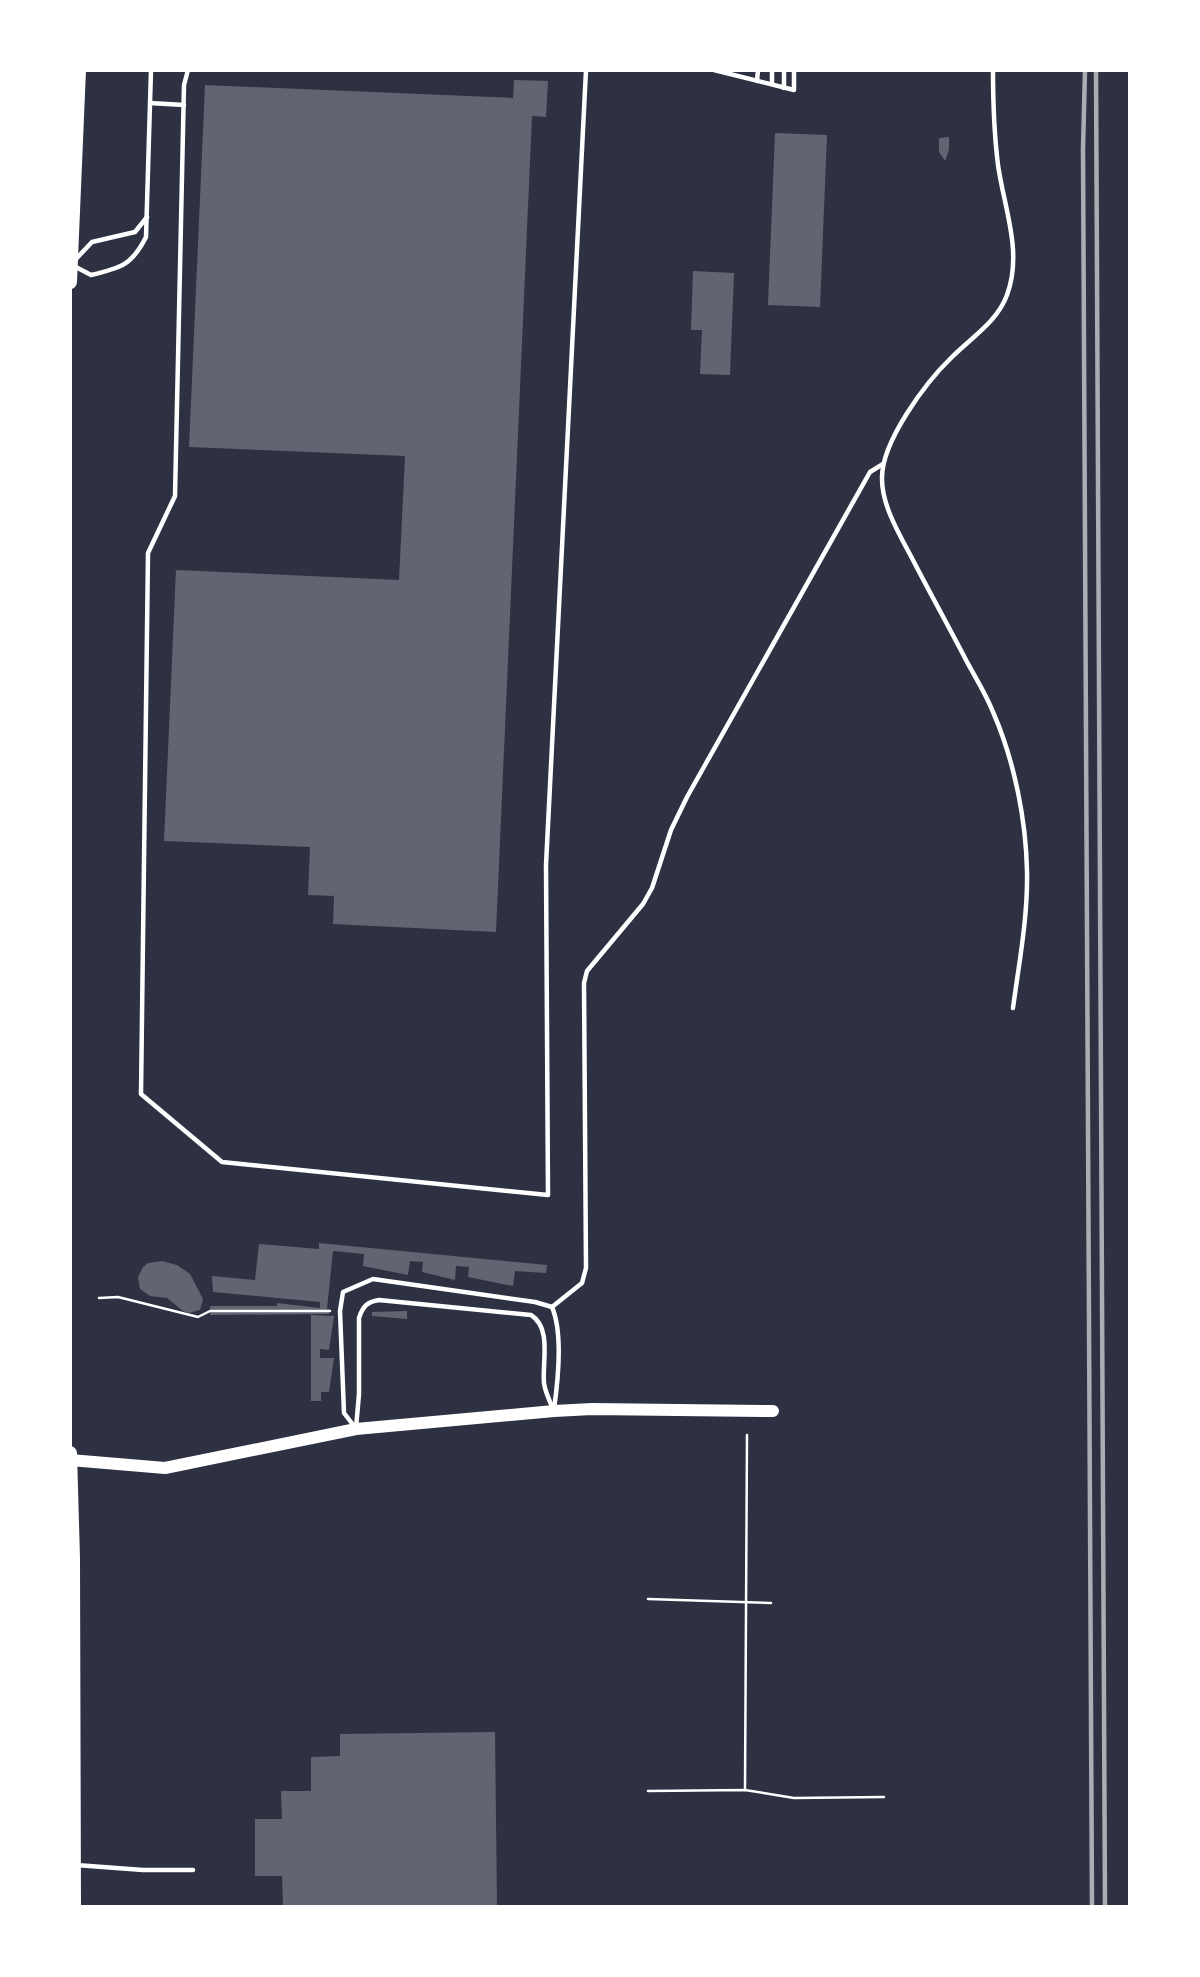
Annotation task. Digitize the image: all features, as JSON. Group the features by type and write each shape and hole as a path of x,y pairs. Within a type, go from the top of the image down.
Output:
{"main road":[{"path":"70,282 79,70"},
{"path":"70,1453 74,1558 74,1907"}],"street":[{"path":"70,1461 164,1468 356,1429 554,1411 774,1411"}],"lane":[{"path":"147,217 135,232 92,242 71,264 91,275 118,269 137,256 146,237 147,217 151,70"},
{"path":"188,70 184,85 174,496 148,554 141,1094 222,1162 548,1195 546,864 586,70"},
{"path":"714,70 794,90 794,70"},
{"path":"757,81 758,70"},
{"path":"772,70 772,85"},
{"path":"784,70 784,88"},
{"path":"993,70 993,116 998,166 1014,254 1014,271 1008,293 1001,309 982,331 951,357 930,381 897,432 884,463 881,479 885,499 899,532 993,712 1009,760 1022,816 1027,871 1026,906 1013,1008"},
{"path":"150,103 184,105"},
{"path":"552,1307 582,1283 586,1268 584,983 587,971 643,904 652,888 671,830 687,797 870,472 884,463"},
{"path":"356,1429 344,1413 340,1311 343,1292 373,1279 535,1302 552,1307"},
{"path":"356,1429 359,1318 368,1302 379,1300 531,1315 537,1319 543,1331 544,1387 554,1411"},
{"path":"552,1307 556,1322 558,1374 554,1411"},
{"path":"74,1865 193,1870"}],"path":[{"path":"99,1298 118,1297 198,1317 210,1311 340,1311"},
{"path":"745,1790 747,1435"},
{"path":"648,1599 771,1603"},
{"path":"648,1791 745,1790 794,1798 884,1797"}],"building":[{"path":"514,80 548,81 546,117 532,116 496,932 333,924 334,896 308,895 310,847 164,841 176,570 399,580 405,456 189,447 205,85 513,98"},
{"path":"775,133 827,135 820,307 768,305"},
{"path":"949,137 949,150 945,161 939,152 939,138"},
{"path":"693,271 734,273 730,375 700,374 702,330 691,330"},
{"path":"319,1243 547,1265 546,1273 515,1271 513,1286 468,1277 469,1267 456,1266 455,1280 422,1272 423,1262 410,1261 408,1275 363,1266 364,1254 333,1251 327,1309 329,1314 210,1315 210,1306 277,1306 277,1303 320,1308 320,1302 213,1292 212,1276 255,1280 259,1244 319,1249"},
{"path":"162,1261 177,1265 190,1274 203,1299 200,1310 189,1313 183,1311 167,1298 150,1296 140,1289 138,1277 143,1267 148,1263"},
{"path":"407,1311 407,1319 372,1316 372,1312"},
{"path":"311,1315 334,1316 329,1350 320,1349 320,1358 334,1358 329,1392 321,1392 321,1401 311,1401"},
{"path":"495,1732 497,1907 283,1907 282,1876 255,1876 255,1819 282,1819 281,1791 311,1791 311,1757 340,1756 340,1734"}],"railway":[{"path":"1085,70 1083,149 1092,1907"},
{"path":"1096,70 1105,1907"}]}
